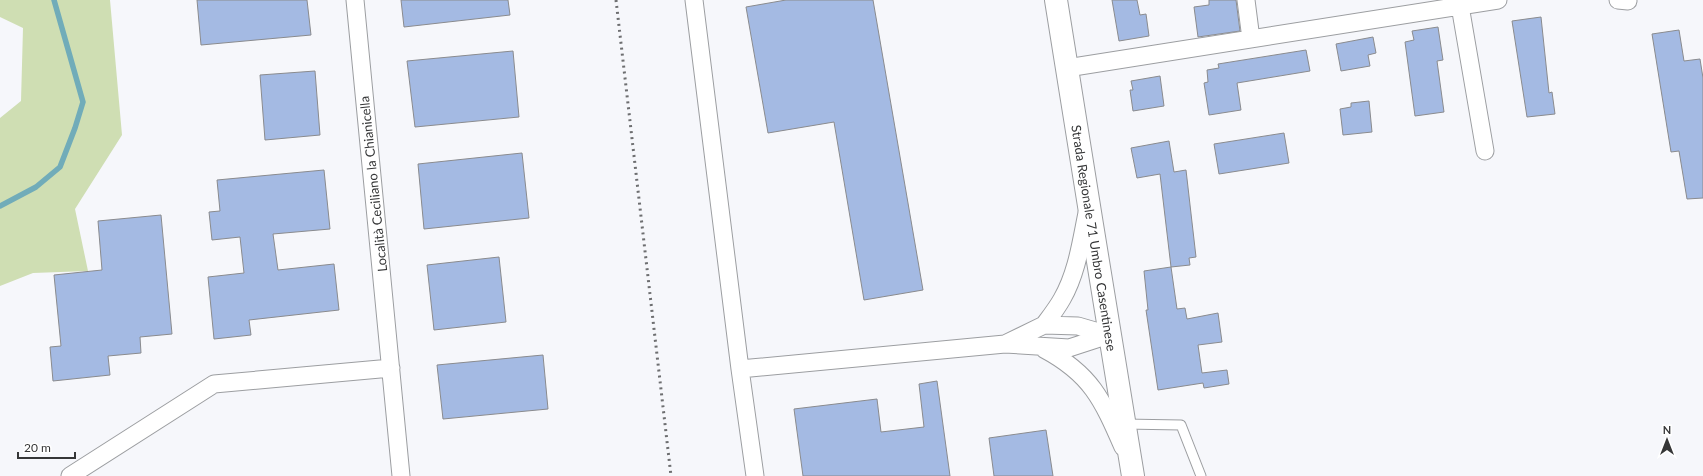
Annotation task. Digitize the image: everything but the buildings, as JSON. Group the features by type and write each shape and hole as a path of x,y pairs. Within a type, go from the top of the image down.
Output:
{"main road":[{"name":"Strada Regionale 71 Umbro Casentinese","path":"1056,0 1108,335 1132,471"}],"street":[{"name":"Località Ceciliano la Chianicella","path":"355,0 401,476"},
{"path":"694,0 740,369 755,476"},
{"path":"1246,0 1251,39"},
{"path":"1067,68 1251,39 1460,3 1498,0"},
{"path":"1460,3 1485,151"},
{"path":"1044,325 1062,299 1073,272 1088,207"},
{"path":"1005,344 1044,325 1078,326 1108,335"},
{"path":"740,369 1005,344 1069,348 1108,335"},
{"path":"1040,347 1074,366 1088,382 1110,417 1132,471"},
{"path":"70,476 214,384 391,368"}],"lane":[{"path":"1124,424 1181,425 1201,476"}],"green space":[{"path":"0,0 110,0 122,135 75,209 88,271 33,273 0,286 0,118 21,101 23,28 0,17"}],"waterway":[{"path":"0,206 36,187 60,167 83,102 54,0"}],"railway":[{"path":"616,0 671,476"}]}
